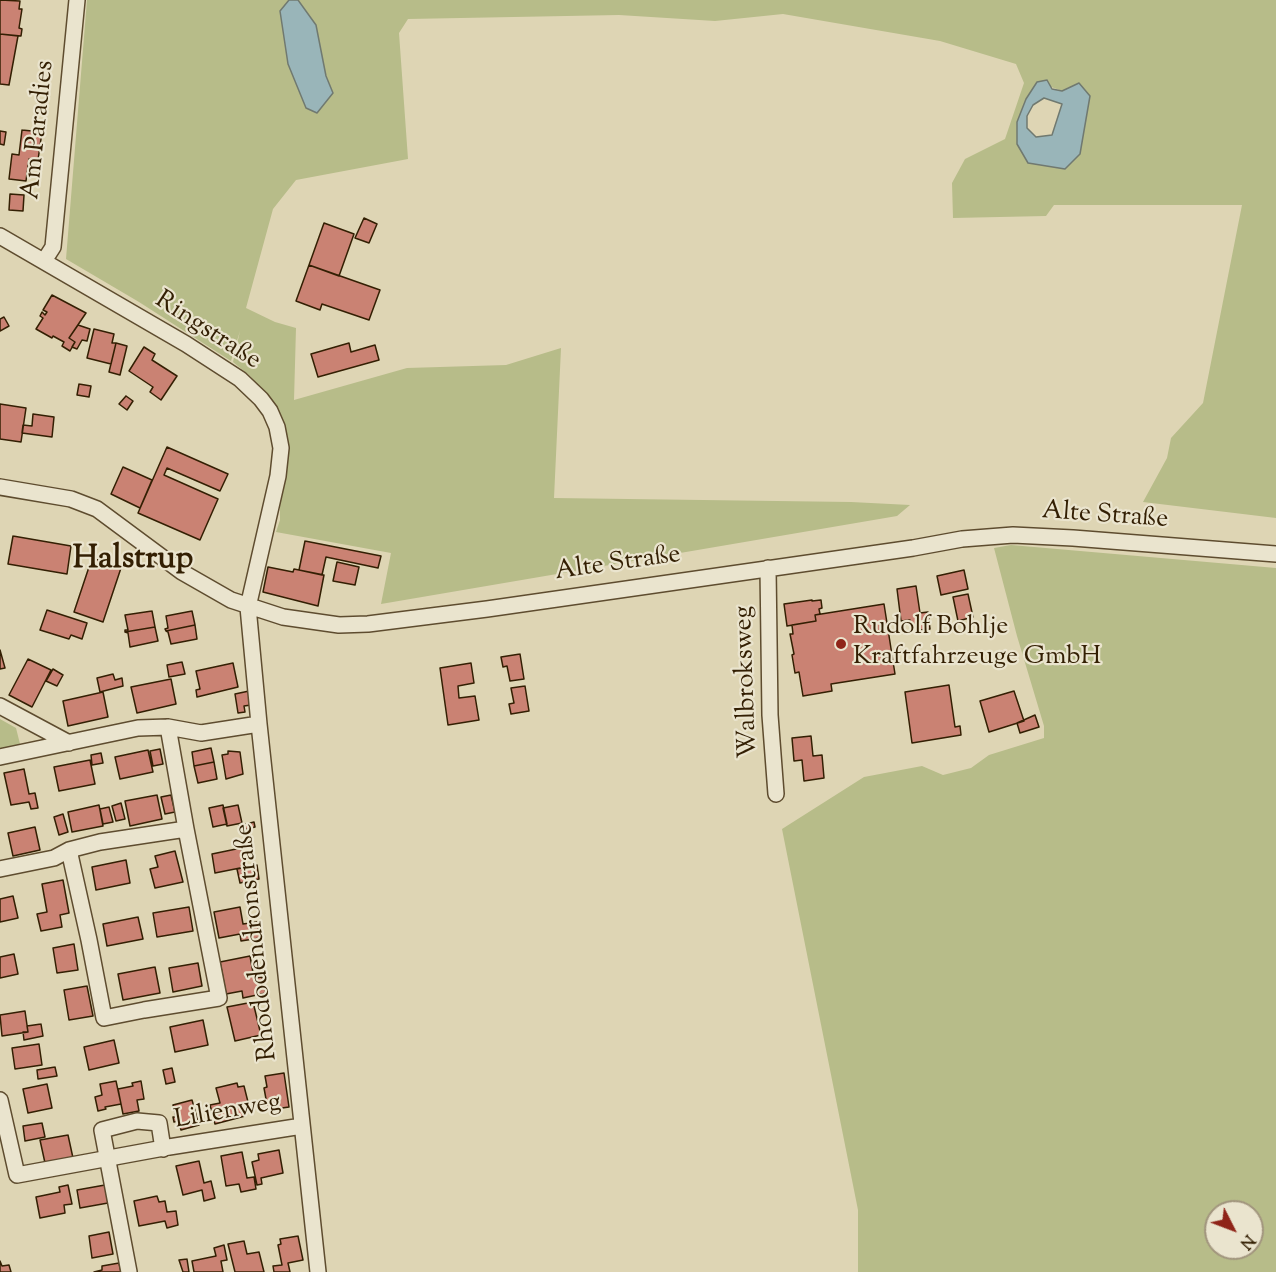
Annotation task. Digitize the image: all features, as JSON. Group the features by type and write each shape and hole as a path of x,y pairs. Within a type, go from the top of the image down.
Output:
{"street":[{"name":"Am Paradies","path":"44,261 53,247 77,0"},
{"name":"Ringstraße","path":"0,236 186,344 240,379 270,411 277,427 281,448 279,467 248,607"},
{"name":"Alte Straße","path":"0,487 71,499 97,510 196,582 248,607 300,620 339,625 368,624 487,609 962,539 1013,535 1276,554"},
{"name":"Walbroksweg","path":"768,567 770,715 776,794"},
{"name":"Rhododendronstraße","path":"248,607 258,724 318,1272"},
{"path":"0,706 69,743"},
{"path":"0,757 138,728 168,727 201,733 258,724"},
{"path":"69,850 104,1018 219,998 168,727"},
{"path":"0,869 54,858 69,850 100,842 186,829"},
{"path":"0,1100 17,1175 108,1159 129,1272"},
{"name":"Lilienweg","path":"163,1149 159,1123 137,1120 102,1130 108,1159 302,1126"}],"green space":[{"path":"87,0 289,0 280,11 333,93 326,76 316,25 298,0 1276,0 1276,518 1143,502 1167,458 1171,438 1203,403 1242,205 1054,205 1046,216 953,218 952,183 965,159 1005,139 1024,83 1016,64 940,41 783,14 715,21 619,15 408,19 399,33 408,159 296,180 273,209 246,308 275,322 296,328 294,400 407,368 506,365 561,348 554,498 851,502 910,505 897,516 381,604 391,553 276,532 280,520 280,497 286,464 264,392 233,362 240,331 231,361 139,302 66,259","holes":["1038,82 1062,91 1069,87 1065,169 1017,125 1026,99"]},
{"path":"1011,545 1276,568 1276,1272 858,1272 858,1210 782,829 864,777 922,766 943,775 971,768 989,755 1044,738 1044,726 994,548"},
{"path":"0,719 16,728 21,748 0,752"}],"water":[{"path":"289,0 298,0 316,25 326,76 333,93 317,113 306,108 288,64 280,11"},
{"path":"1047,80 1052,89 1062,91 1079,83 1090,96 1080,154 1065,169 1028,163 1017,144 1017,122 1026,99 1037,82","holes":["1044,98 1062,104 1052,135 1036,137 1027,128 1027,116 1033,105"]}],"building":[{"path":"0,0 20,1 21,36 0,34"},
{"path":"0,34 18,36 9,85 0,84"},
{"path":"22,130 42,132 38,160 29,159 26,181 9,179 12,154 19,155"},
{"path":"0,131 6,132 4,145 0,144"},
{"path":"10,194 24,195 23,211 9,210"},
{"path":"364,218 377,224 369,243 355,238"},
{"path":"324,223 354,234 339,276 309,265"},
{"path":"309,265 380,290 369,320 322,304 320,310 296,301"},
{"path":"52,295 86,313 69,338 75,342 70,351 62,346 64,342 36,329 43,318 40,316 42,312 45,315 47,312 43,310"},
{"path":"4,317 9,326 0,331 0,319"},
{"path":"78,325 90,329 87,341 82,340 77,349 72,347 75,342 69,338"},
{"path":"94,329 114,334 112,343 116,343 111,364 87,358"},
{"path":"116,343 127,346 120,375 109,372"},
{"path":"349,343 351,352 375,345 379,360 318,377 311,354"},
{"path":"144,347 155,354 152,360 177,376 161,400 150,392 153,387 129,371"},
{"path":"79,384 91,386 89,397 77,395"},
{"path":"126,396 133,401 127,410 119,404"},
{"path":"0,404 26,408 21,442 0,439"},
{"path":"33,414 54,417 52,437 22,433 23,425 32,426"},
{"path":"167,447 228,474 220,491 167,468 164,475 218,499 200,540 138,513"},
{"path":"123,467 152,480 140,508 111,494"},
{"path":"13,536 71,546 67,574 8,564"},
{"path":"305,541 381,556 378,568 326,557 322,575 299,570"},
{"path":"92,558 121,568 103,622 74,612"},
{"path":"337,562 359,567 355,585 333,581"},
{"path":"268,567 324,575 318,606 263,592"},
{"path":"964,570 968,589 941,595 937,576"},
{"path":"916,586 920,613 928,612 930,629 911,631 910,620 901,621 897,589"},
{"path":"968,594 973,617 958,621 953,597"},
{"path":"821,600 822,608 819,609 820,614 815,615 816,621 787,626 784,604"},
{"name":"Rudolf Bohlje Kraftfahrzeuge GmbH","path":"884,604 895,674 831,684 832,691 803,696 799,672 795,673 792,655 794,654 790,634 793,634 792,625 816,621 815,615"},
{"path":"47,610 87,623 82,639 71,635 69,639 40,630"},
{"path":"152,611 155,627 125,632 128,630 125,615"},
{"path":"192,611 195,625 166,631 165,629 168,628 166,616"},
{"path":"195,625 197,639 171,644 166,631"},
{"path":"155,627 158,641 130,647 128,633 125,632"},
{"path":"0,650 5,668 0,669"},
{"path":"520,654 524,679 510,681 507,666 503,667 501,657"},
{"path":"28,659 51,670 32,707 9,695"},
{"path":"182,662 185,674 169,677 167,665"},
{"path":"233,663 238,687 197,697 196,690 200,689 196,671"},
{"path":"471,663 474,683 458,686 459,698 475,696 479,720 448,725 440,668"},
{"path":"53,669 63,675 57,686 46,681"},
{"path":"113,674 115,680 122,678 123,686 100,692 97,678"},
{"path":"171,679 176,704 137,713 131,687"},
{"path":"949,685 955,727 960,726 961,735 912,743 905,692"},
{"path":"525,686 529,711 511,714 509,704 514,703 511,688"},
{"path":"249,691 251,705 244,706 245,712 238,713 235,694"},
{"path":"1014,691 1024,721 989,732 980,701"},
{"path":"103,692 108,717 68,726 63,701"},
{"path":"1035,715 1039,727 1020,733 1017,723"},
{"path":"811,736 813,756 822,755 824,778 804,781 802,760 794,761 792,738"},
{"path":"211,748 214,762 194,766 192,752"},
{"path":"160,749 163,764 153,766 150,751"},
{"path":"148,750 153,772 120,779 115,757"},
{"path":"228,751 240,752 243,774 226,779 222,755 228,754"},
{"path":"101,753 103,763 92,765 91,755"},
{"path":"90,760 95,784 59,791 54,767"},
{"path":"214,762 217,779 198,783 194,766"},
{"path":"24,769 29,794 35,793 38,808 31,809 29,802 11,805 4,773"},
{"path":"157,795 162,819 130,826 125,801"},
{"path":"171,795 175,812 165,814 161,797"},
{"path":"121,803 125,819 116,821 112,806"},
{"path":"99,805 103,826 72,832 68,812"},
{"path":"223,805 227,824 213,827 209,808"},
{"path":"238,805 242,823 227,826 223,808"},
{"path":"109,807 113,822 103,824 100,809"},
{"path":"63,814 68,832 59,835 54,817"},
{"path":"254,822 255,827 240,831 239,826"},
{"path":"35,827 40,850 13,856 8,833"},
{"path":"241,848 245,867 215,873 212,854"},
{"path":"175,851 183,882 155,888 150,869 158,867 155,856"},
{"path":"126,860 130,883 96,890 92,867"},
{"path":"257,865 259,879 240,883 237,869"},
{"path":"63,880 69,913 60,915 62,927 41,931 37,914 47,912 42,884"},
{"path":"13,896 18,918 0,922 0,899"},
{"path":"189,907 193,931 157,937 153,913"},
{"path":"240,907 243,924 257,922 260,938 241,941 240,934 219,938 214,912"},
{"path":"138,917 143,939 107,946 103,924"},
{"path":"74,944 78,970 57,973 53,948"},
{"path":"14,954 18,974 0,978 0,957"},
{"path":"250,956 254,978 262,977 266,993 243,998 242,991 226,994 220,962"},
{"path":"198,963 202,986 173,992 169,968"},
{"path":"155,967 160,993 123,1000 118,974"},
{"path":"87,986 93,1016 69,1020 64,990"},
{"path":"253,1002 261,1035 235,1041 227,1007"},
{"path":"25,1011 28,1032 2,1036 0,1015"},
{"path":"203,1020 208,1045 175,1052 170,1027"},
{"path":"41,1024 43,1036 24,1040 23,1032 28,1032 27,1026"},
{"path":"114,1040 119,1063 89,1070 84,1047"},
{"path":"39,1044 42,1065 15,1069 12,1048"},
{"path":"55,1067 57,1076 38,1079 37,1070"},
{"path":"172,1068 175,1082 166,1084 163,1070"},
{"path":"284,1073 289,1107 268,1110 264,1088 267,1087 265,1076"},
{"path":"116,1081 121,1104 98,1111 95,1097 102,1095 100,1084"},
{"path":"141,1081 144,1099 137,1100 139,1111 123,1114 118,1089 133,1086 132,1083"},
{"path":"237,1083 238,1087 244,1086 248,1102 242,1103 245,1116 215,1124 210,1105 220,1103 216,1088"},
{"path":"47,1084 52,1108 28,1113 23,1089"},
{"path":"192,1100 199,1125 181,1130 178,1121 174,1122 173,1117 176,1117 173,1105"},
{"path":"42,1123 45,1137 25,1141 23,1126"},
{"path":"68,1135 73,1158 45,1163 40,1140"},
{"path":"279,1150 283,1173 261,1178 262,1184 257,1185 252,1162 259,1160 258,1154"},
{"path":"242,1152 247,1178 254,1177 256,1189 241,1192 239,1184 226,1186 221,1156"},
{"path":"199,1161 204,1183 211,1181 215,1198 204,1201 202,1190 183,1195 176,1166"},
{"path":"68,1185 72,1204 64,1205 65,1213 40,1218 36,1197 60,1192 59,1187"},
{"path":"105,1185 108,1203 80,1208 77,1190"},
{"path":"157,1196 159,1202 165,1201 167,1212 176,1211 178,1225 167,1228 165,1221 139,1226 134,1201"},
{"path":"109,1232 113,1254 92,1258 89,1236"},
{"path":"298,1236 303,1260 288,1263 290,1272 274,1272 273,1266 282,1265 278,1245 281,1244 280,1239"},
{"path":"244,1241 247,1254 259,1252 264,1272 235,1272 228,1244"},
{"path":"224,1245 227,1260 221,1261 223,1272 194,1272 192,1261 216,1256 214,1248"},
{"path":"187,1259 189,1272 183,1272 179,1260"},
{"path":"0,1261 2,1266 9,1265 11,1272 0,1272"},
{"path":"119,1263 121,1272 94,1272 102,1270 102,1266"}],"place":[{"name":"Rudolf Bohlje Kraftfahrzeuge GmbH","path":"841,644"}],"district":[{"name":"Halstrup","path":"133,562"}]}
